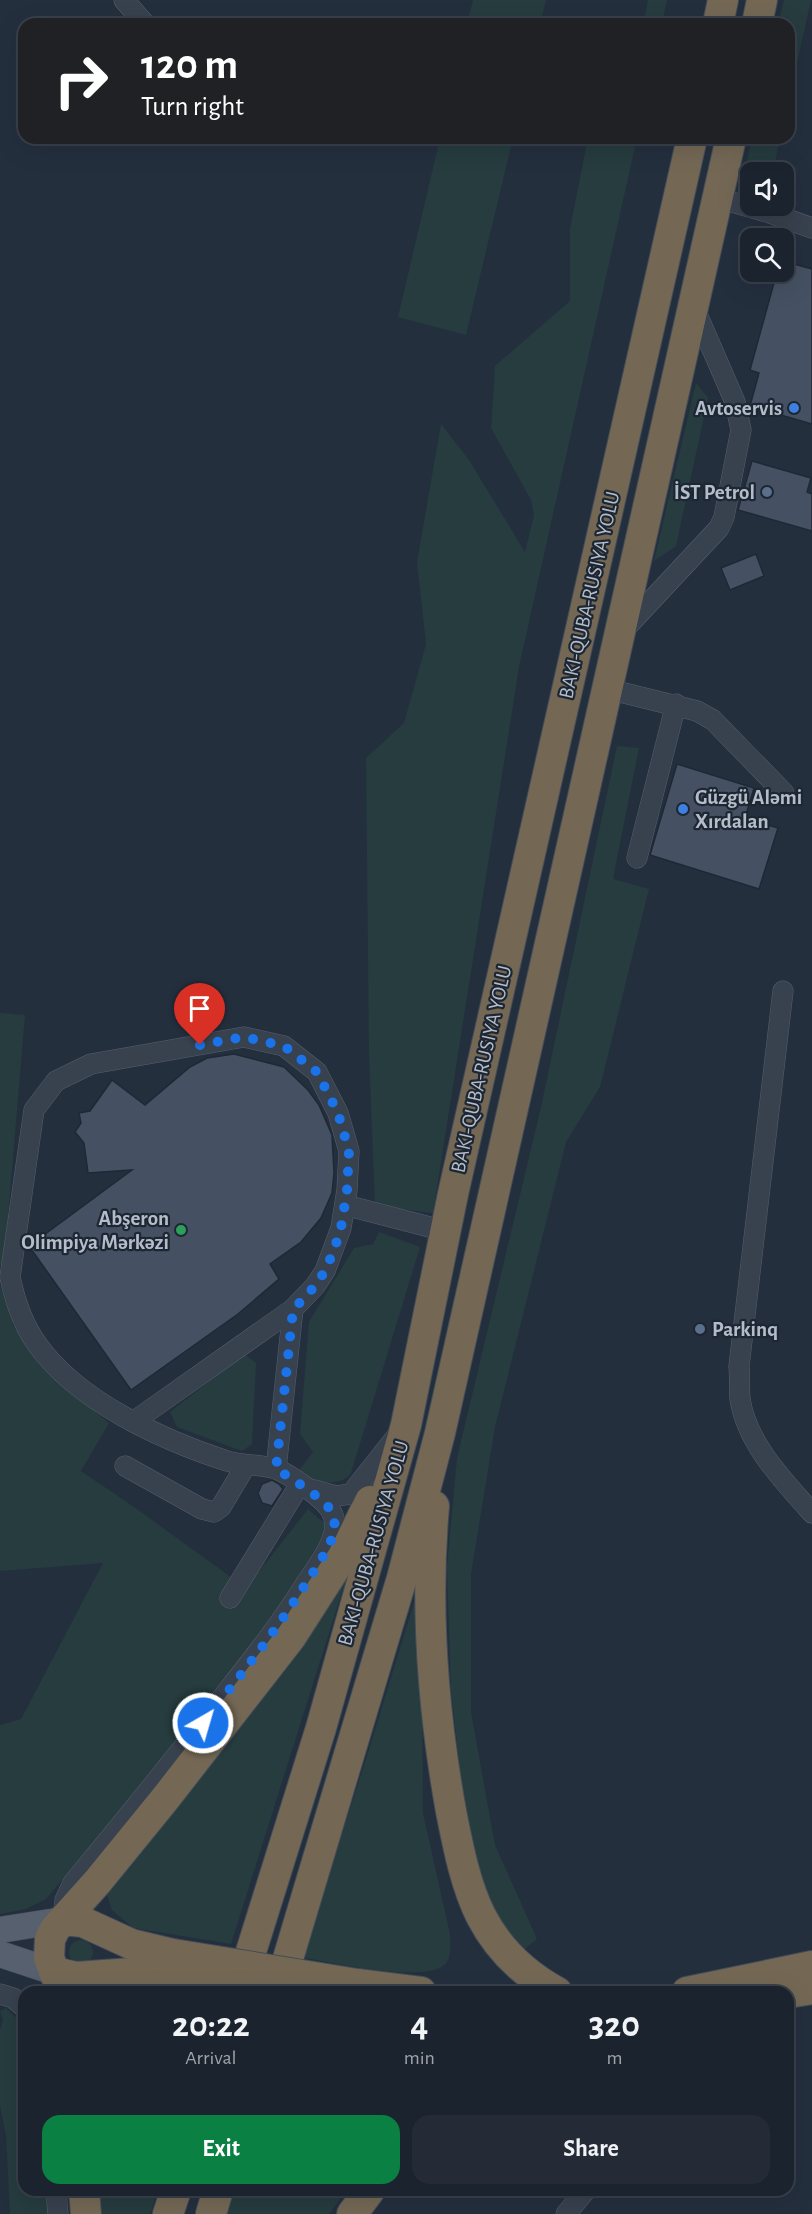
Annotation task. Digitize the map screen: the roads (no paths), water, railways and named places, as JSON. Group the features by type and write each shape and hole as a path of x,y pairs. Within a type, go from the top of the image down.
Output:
{"highway":[{"path":"719,18 723,0"},
{"path":"758,18 762,0"},
{"path":"240,1986 321,1728 406,1425 445,1232 691,144"},
{"path":"279,1986 402,1578 440,1433 730,144"},
{"path":"373,1986 171,1965 132,1973 76,1977 58,1982 49,1958 50,1939 63,1920 164,1800 304,1619 343,1556 406,1425"},
{"path":"440,1433 430,1574 432,1652 441,1748 454,1828 473,1897 495,1939 514,1962 547,1986"},
{"path":"63,1920 83,1922 171,1965 253,1986"},
{"path":"716,1986 812,1966"},
{"path":"794,1992 812,1989"},
{"path":"84,2196 86,2214"},
{"path":"168,2214 174,2196"},
{"path":"211,2214 216,2196"},
{"path":"352,2214 366,2196"}],"main road":[{"path":"0,1930 63,1920"},
{"path":"0,1954 58,1982"}],"lane":[{"path":"124,0 140,18"},
{"path":"718,198 812,228"},
{"path":"619,635 719,528 724,517 741,430 740,418 693,305"},
{"path":"608,689 676,704 697,711 713,720 784,793"},
{"path":"637,858 676,704"},
{"path":"783,991 740,1366 740,1399 748,1428 762,1452 812,1513"},
{"path":"63,1920 65,1900 73,1883 275,1630 321,1560 333,1535 335,1524 332,1512 300,1484 276,1469 246,1466 201,1452 134,1422 89,1394 50,1362 35,1343 5,1277 34,1110 56,1081 91,1064 244,1037 284,1046 317,1072 338,1113 349,1151 341,1228 325,1271 293,1310 134,1422"},
{"path":"345,1205 445,1232"},
{"path":"276,1469 293,1310"},
{"path":"300,1484 336,1496 351,1494 406,1425"},
{"path":"125,1466 202,1509 214,1512 220,1507 246,1466"},
{"path":"230,1598 300,1484"},
{"path":"0,1994 18,2002"},
{"path":"57,2196 58,2214"},
{"path":"566,2214 581,2196"}],"place":[{"name":"Avtoservis","path":"794,408"},
{"name":"İST Petrol","path":"767,492"},
{"name":"Güzgü Aləmi Xırdalan","path":"683,809"},
{"name":"Abşeron Olimpiya Mərkəzi","path":"181,1230"},
{"name":"Parkinq","path":"700,1329"}]}
